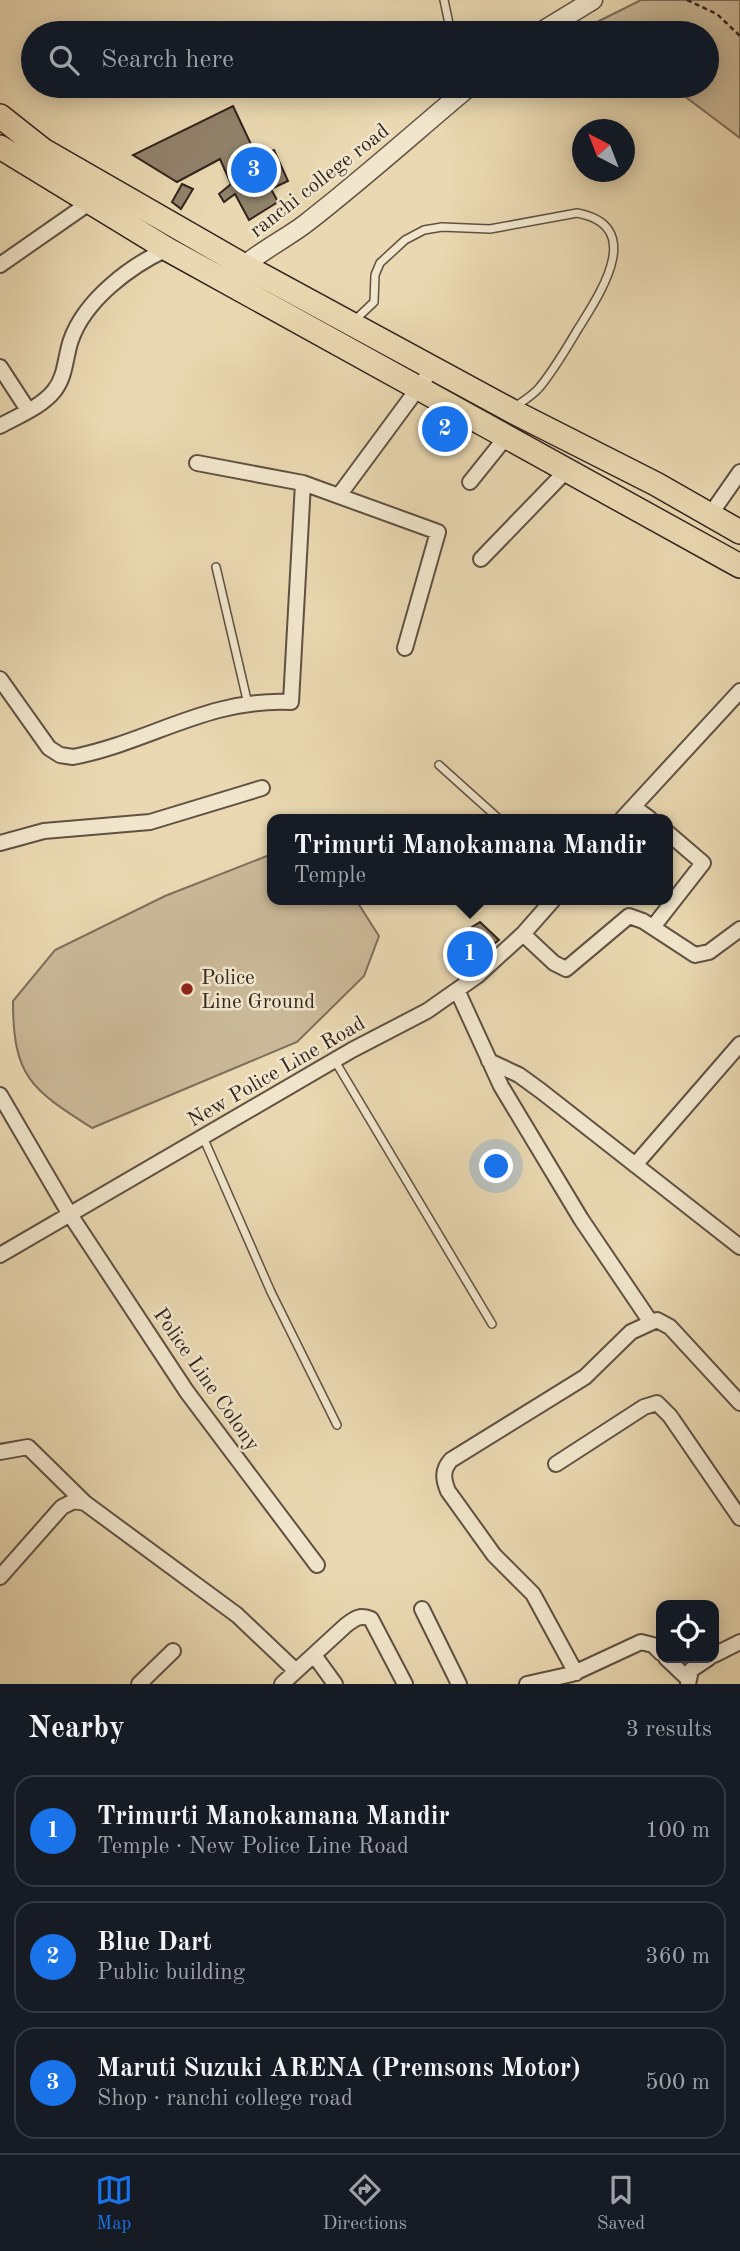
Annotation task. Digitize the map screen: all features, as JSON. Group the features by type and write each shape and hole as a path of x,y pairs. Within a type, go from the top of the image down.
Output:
{"main road":[{"path":"0,116 43,150 420,388 740,566"},
{"path":"0,147 167,249 236,274 350,324 656,484 740,532"}],"street":[{"path":"559,21 593,0"},
{"name":"ranchi college road","path":"236,274 324,210 456,98"},
{"path":"0,265 89,203"},
{"path":"0,426 42,402 60,383 71,341 91,307 144,260 167,249"},
{"path":"0,367 28,410"},
{"path":"340,494 433,368"},
{"path":"470,482 506,437"},
{"path":"197,463 303,483 340,494 438,532 405,648"},
{"path":"481,559 567,470"},
{"path":"710,515 740,472"},
{"path":"0,679 49,748 60,755 73,757 93,753 174,722 248,704 291,702 303,483"},
{"path":"627,814 740,691"},
{"path":"0,843 44,831 150,821 262,788"},
{"path":"634,807 643,814"},
{"path":"673,837 703,863 673,901"},
{"name":"New Police Line Road","path":"0,1255 335,1061 427,1011 457,990 523,934 549,905"},
{"path":"653,927 670,905"},
{"path":"523,934 554,963 566,969 629,916 653,927 695,955 701,955 740,929"},
{"path":"457,990 500,1086 581,1219 650,1321"},
{"path":"635,1165 740,1044"},
{"path":"489,1061 519,1075 740,1247"},
{"name":"Police Line Colony","path":"0,1095 69,1213 187,1392 317,1565"},
{"path":"576,1673 533,1594 494,1555 449,1491 444,1473 451,1460 585,1377 631,1332 650,1321 663,1322 670,1327 740,1404"},
{"path":"556,1464 644,1407 657,1404 670,1416 740,1518"},
{"path":"0,1452 28,1447 85,1503 237,1615 296,1671"},
{"path":"0,1577 62,1507 74,1501 85,1503"},
{"path":"422,1609 460,1684"},
{"path":"282,1684 354,1619 365,1616 371,1619 405,1684"},
{"path":"527,1684 576,1673 641,1642 656,1648"},
{"path":"719,1652 740,1642"},
{"path":"139,1684 173,1651"},
{"path":"314,1655 335,1684"},
{"path":"671,1663 688,1681 699,1663"}],"lane":[{"path":"444,0 448,21"},
{"path":"350,324 374,302 376,275 388,252 424,230 442,227 490,229 577,212 591,215 602,222 610,235 614,250 613,265 606,284 554,369 537,390 510,410"},
{"path":"216,567 248,704"},
{"path":"439,765 493,814"},
{"path":"335,1061 492,1324"},
{"path":"203,1137 271,1292 337,1425"}],"path":[{"path":"687,0 717,14 740,36"}],"shaded area":[{"path":"641,0 740,0 740,138 687,98 719,98 719,21 599,21"},
{"name":"Police Line Ground","path":"267,856 267,905 359,905 379,936 364,976 297,1042 92,1128 40,1091 30,1078 17,1047 13,1001 55,950 165,896"}],"building":[{"path":"233,106 257,157 274,150 288,181 271,189 278,202 249,220 235,194 224,202 219,194 231,184 220,159 177,182 133,155"},
{"path":"182,184 193,189 181,209 172,202"},
{"path":"480,922 499,940 467,965 448,942"}],"place":[{"name":"Maruti Suzuki ARENA (Premsons Motor)","path":"254,170"},
{"name":"Blue Dart","path":"445,429"},
{"name":"Trimurti Manokamana Mandir","path":"470,954"},
{"name":"Police Line Ground","path":"187,989"}]}
